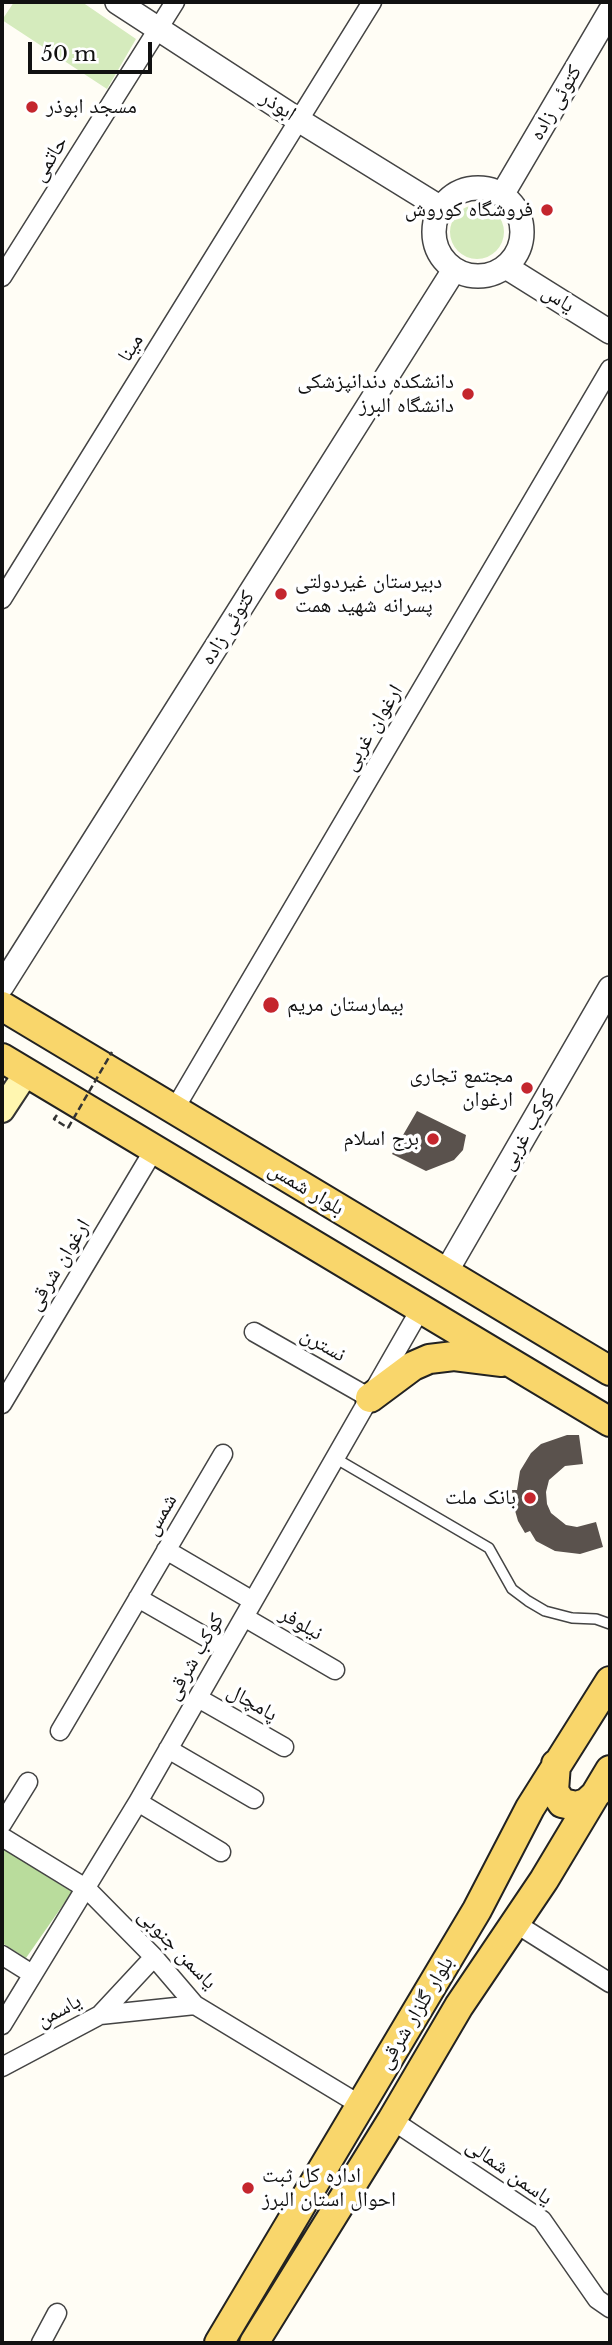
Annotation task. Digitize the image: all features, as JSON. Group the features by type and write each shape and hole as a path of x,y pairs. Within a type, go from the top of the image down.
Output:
{"main road":[{"name":"بلوار شمس","path":"2,1006 610,1371"},
{"name":"بلوار شمس","path":"2,1058 610,1422"},
{"path":"2,1110 27,1072"},
{"path":"370,1398 413,1366 429,1359 454,1356 518,1366"},
{"name":"بلوار گلزار شرقی","path":"219,2343 477,1910 502,1858 556,1764 610,1681"},
{"path":"556,1764 554,1791 562,1802 576,1806 586,1803 604,1782"},
{"name":"بلوار گلزار شرقی","path":"254,2343 459,2006 544,1880 604,1782"},
{"path":"502,1858 521,1836 527,1832 540,1832 551,1840 553,1847 544,1880"}],"street":[{"name":"ابوذر","path":"117,2 300,121 441,208"},
{"name":"حاتمی","path":"2,277 175,2"},
{"name":"مینا","path":"2,599 372,2"},
{"name":"کتوئی زاده","path":"502,195 610,11"},
{"path":"475,188 489,189 502,195 512,204 522,229 521,243 515,256 506,267 494,274 480,277 454,270 443,261 433,235 441,208 450,198 475,188"},
{"name":"یاس","path":"506,267 610,332"},
{"name":"کتوئی زاده","path":"2,986 454,270"},
{"name":"ارغوان غربی","path":"174,1110 610,369"},
{"name":"کوکب غربی","path":"446,1272 610,988"},
{"name":"ارغوان شرقی","path":"2,1404 155,1148"},
{"name":"کوکب شرقی","path":"2,2025 138,1802 421,1308"},
{"name":"نسترن","path":"254,1332 370,1398"},
{"name":"شمس","path":"60,1731 223,1454"},
{"name":"نیلوفر","path":"166,1550 335,1670"},
{"path":"138,1598 225,1648"},
{"name":"پامچال","path":"198,1698 284,1747"},
{"path":"168,1749 254,1799"},
{"path":"2,1824 28,1782"},
{"path":"138,1802 221,1852"},
{"name":"یاسمن جنوبی","path":"2,1837 87,1889 154,1957 195,2004 362,2106"},
{"path":"515,1923 610,1983"},
{"path":"2,1955 32,1974"},
{"name":"یاسمن","path":"2,2067 100,2015 154,1957"},
{"name":"یاسمن","path":"100,2015 195,2004"},
{"name":"یاسمن شمالی","path":"392,2120 542,2220 597,2299 610,2308"},
{"path":"41,2343 57,2313"}],"lane":[{"path":"335,1458 489,1548 512,1589 528,1601 545,1611 572,1618 596,1619 610,1624"}],"path":[{"path":"54,1119 68,1128 112,1052"}],"green space":[{"path":"14,2 82,2 136,39 107,89 2,20"},
{"path":"477,205 496,213 504,232 496,251 477,259 458,251 450,232 458,213"},
{"path":"2,1848 72,1892 26,1958 2,1943"}],"building":[{"name":"برج اسلام","path":"417,1111 466,1135 463,1150 454,1160 426,1171 392,1154"},
{"name":"بانک ملت","path":"567,1435 579,1435 583,1464 565,1466 549,1480 547,1504 551,1513 566,1525 577,1527 596,1522 603,1547 580,1554 555,1551 536,1541 530,1531 525,1533 518,1521 512,1490 517,1490 520,1471 531,1453 541,1444"}],"place":[{"name":"مسجد ابوذر","path":"32,107"},
{"name":"فروشگاه کوروش","path":"547,210"},
{"name":"دانشکده دندانپزشکی دانشگاه البرز","path":"468,394"},
{"name":"دبیرستان غیردولتی پسرانه شهید همت","path":"281,594"},
{"name":"بیمارستان مریم","path":"271,1005"},
{"name":"مجتمع تجاری ارغوان","path":"527,1088"},
{"name":"برج اسلام","path":"433,1139"},
{"name":"بانک ملت","path":"530,1498"},
{"name":"اداره کل ثبت احوال استان البرز","path":"248,2188"}]}
